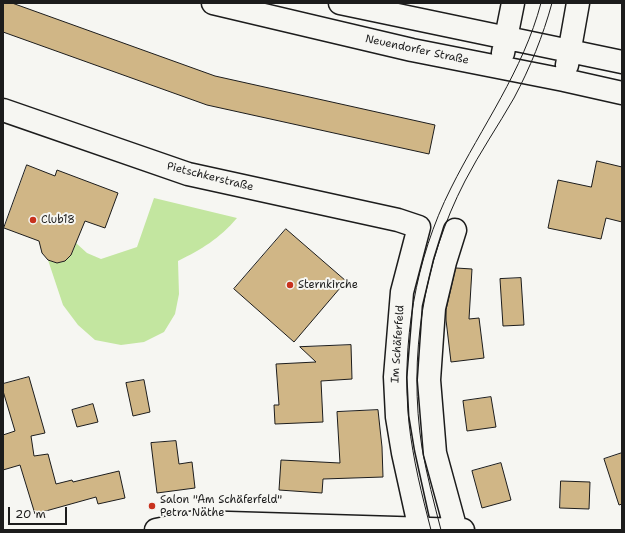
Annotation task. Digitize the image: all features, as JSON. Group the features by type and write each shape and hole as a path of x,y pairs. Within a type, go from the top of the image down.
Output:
{"street":[{"name":"Neuendorfer Straße","path":"213,3 412,50 622,93"},
{"path":"340,3 622,62"},
{"path":"500,68 513,3"},
{"path":"564,80 578,3"},
{"name":"Pietschkerstraße","path":"3,110 188,174 398,220"},
{"name":"Im Schäferfeld","path":"398,220 419,227 402,292 395,377 397,417 419,529"},
{"path":"455,230 445,262 434,308 429,380 435,454 456,530"},
{"path":"156,530 195,522 463,530"}],"green space":[{"path":"154,198 237,218 224,232 210,243 178,261 179,294 175,314 164,332 144,342 121,345 95,340 78,325 63,305 48,260 63,262 72,253 76,243 87,253 101,259 137,247"}],"building":[{"path":"3,3 12,3 215,76 435,125 429,154 207,105 3,32"},
{"path":"597,161 622,167 622,222 606,218 601,239 548,228 558,180 591,187"},
{"name":"Club18","path":"27,165 55,176 57,170 118,193 105,228 85,221 71,255 65,261 57,263 48,260 42,253 39,241 4,228"},
{"name":"Sternkirche","path":"286,229 346,281 294,342 234,289"},
{"path":"456,268 472,269 469,319 479,318 484,358 451,362 446,310"},
{"path":"521,278 524,325 503,326 500,279"},
{"path":"351,345 352,379 321,381 323,422 275,424 274,405 279,405 276,364 316,362 300,347"},
{"path":"29,377 45,433 31,436 34,456 48,454 56,484 72,480 73,482 119,471 125,498 98,504 96,497 35,514 20,465 3,470 3,435 15,431 3,391 3,384"},
{"path":"144,380 150,412 133,416 126,383"},
{"path":"491,397 496,427 467,431 463,401"},
{"path":"93,404 98,422 77,427 72,410"},
{"path":"378,410 382,447 383,477 323,479 322,493 279,490 281,460 340,463 337,412"},
{"path":"176,441 179,464 192,462 195,488 157,493 151,443"},
{"path":"622,453 622,504 619,505 604,459"},
{"path":"501,463 511,500 482,508 472,471"},
{"path":"561,481 590,482 589,509 560,508"}],"tram line":[{"path":"431,530 415,464 409,423 407,393 409,333 420,273 428,244 451,188 513,75 524,52 541,3"},
{"path":"441,530 422,448 418,414 418,345 422,311 429,277 451,212 471,170 520,87 540,40 552,3"}],"place":[{"name":"Club18","path":"33,220"},
{"name":"Sternkirche","path":"290,285"},
{"name":"Salon \"Am Schäferfeld\" Petra Näthe","path":"152,506"}]}
